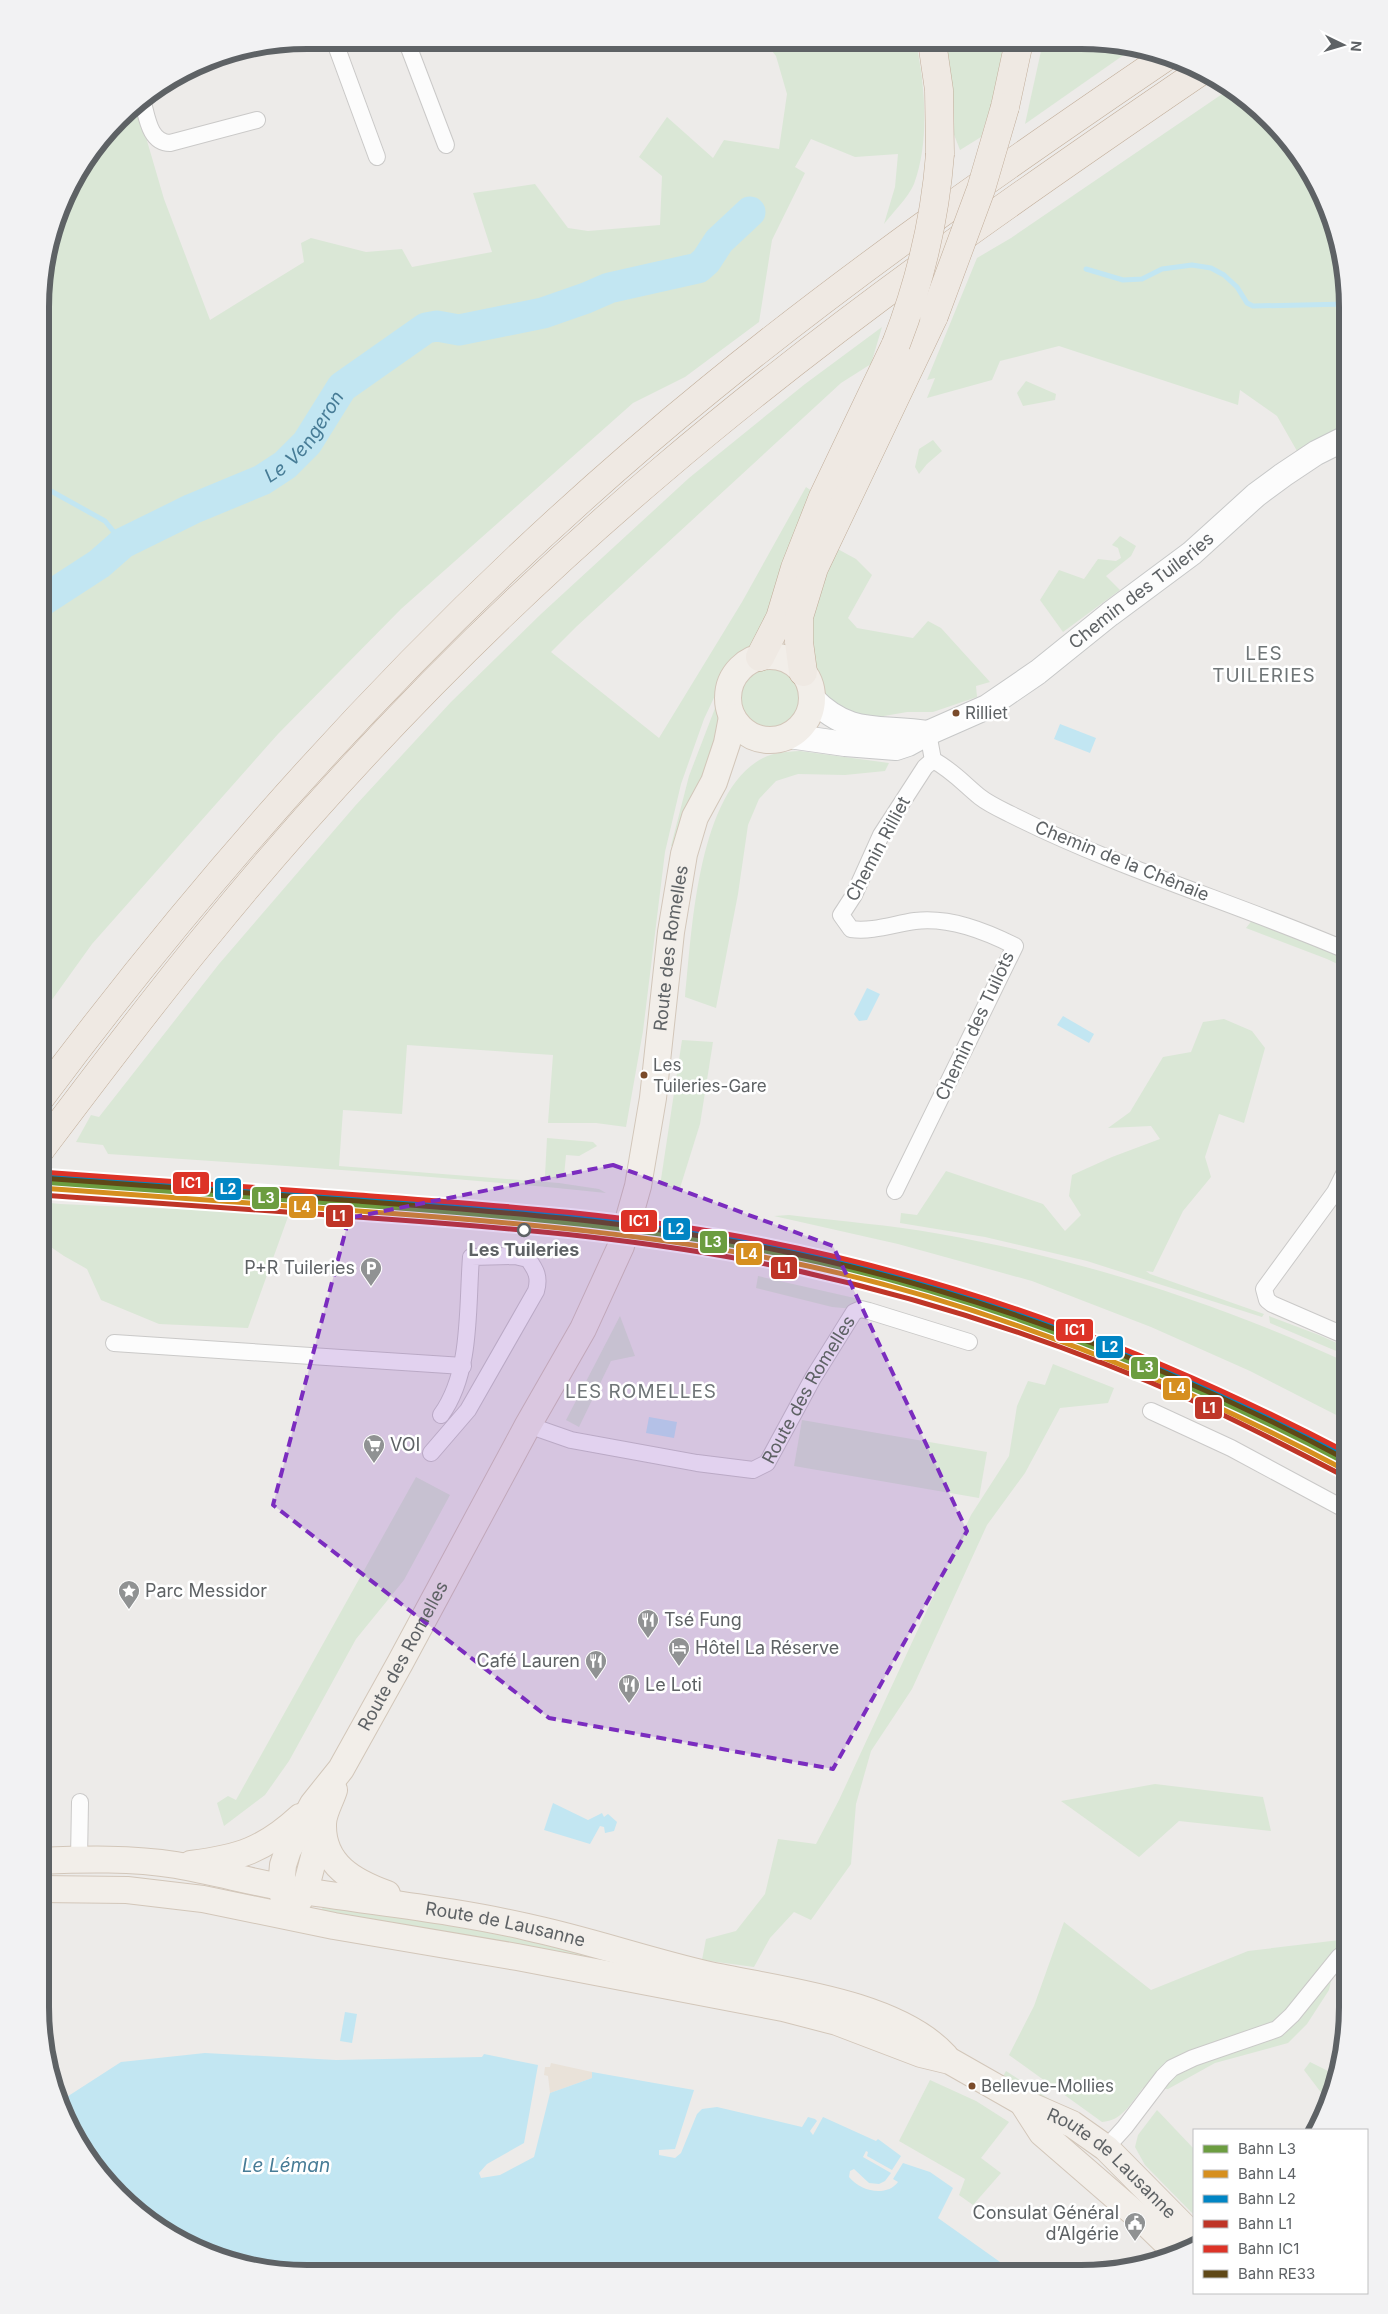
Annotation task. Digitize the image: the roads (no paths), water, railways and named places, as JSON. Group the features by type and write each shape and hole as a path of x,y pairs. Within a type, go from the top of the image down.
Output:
{"highway":[{"path":"760,657 780,618 795,568 823,496 896,344 917,285 934,207 940,154 939,90 933,49"},
{"path":"803,672 799,642 799,617 814,568 934,316 981,189 1006,106 1018,49"},
{"path":"49,1087 185,913 307,772 434,640 541,538 637,451 780,333 926,223 1160,61"},
{"path":"49,1139 159,995 268,862 393,726 536,584 658,473 800,357 943,250 1196,75"}],"main road":[{"path":"770,656 787,660 803,672 810,686 812,698 806,720 779,738 749,735 732,717 728,703 730,683 741,667 760,657 770,656"},
{"name":"Route des Romelles","path":"318,1813 528,1424 595,1305 627,1228 638,1186 654,1098 671,932 682,863 696,817 714,782 727,743 732,717"},
{"name":"Route des Romelles","path":"714,782 744,756 779,738"},
{"path":"176,1865 230,1857 256,1849 318,1813"},
{"path":"288,1916 293,1889 318,1813"},
{"path":"318,1813 332,1858 350,1878 425,1908"},
{"path":"79,1859 79,1889"},
{"name":"Route de Lausanne","path":"49,1861 124,1860 176,1865 293,1889 425,1908 529,1927 709,1975 791,1991 867,2011 917,2032 934,2043 950,2060 1022,2102 1072,2124 1106,2148 1193,2236"},
{"name":"Route de Lausanne","path":"49,1889 127,1890 180,1895 334,1926 783,2008 837,2022 921,2054 950,2060"},
{"name":"Route de Lausanne","path":"1022,2102 1042,2133 1173,2249"},
{"path":"1085,2171 1102,2169 1106,2164 1106,2148"}],"street":[{"path":"337,49 376,157"},
{"path":"409,49 446,145"},
{"path":"145,107 154,135 161,142 170,143 257,120"},
{"name":"Chemin des Tuileries","path":"779,738 889,748 908,744 928,732 987,707 1012,691 1192,553 1256,495 1316,453 1339,442"},
{"name":"Chemin des Tuileries","path":"812,698 831,714 866,729 904,729 928,732"},
{"path":"928,732 933,760"},
{"name":"Chemin Rilliet","path":"841,915 854,895 881,835 925,767 933,760"},
{"name":"Chemin de la Chênaie","path":"933,760 958,776 981,798 1040,829 1118,862 1300,930 1339,947"},
{"name":"Chemin des Tuilots","path":"841,915 851,929 865,930 918,921 936,921 990,933 1015,946 895,1191"},
{"path":"1339,1184 1264,1289 1267,1300 1272,1304 1339,1333"},
{"path":"431,1453 468,1410 536,1291 539,1280 536,1270 528,1259 515,1256 472,1257 462,1366 451,1400 441,1415"},
{"name":"Route des Romelles","path":"528,1424 571,1440 697,1463 753,1470 767,1463 813,1378 854,1312 861,1309 869,1311 969,1342"},
{"path":"114,1343 462,1366"},
{"path":"1151,1411 1240,1452 1339,1506"},
{"path":"79,1859 80,1802"},
{"path":"1106,2148 1172,2068 1193,2058 1277,2029 1339,1960"}],"water":[{"path":"1060,724 1096,738 1090,753 1054,739"},
{"path":"867,988 880,994 867,1020 859,1021 854,1014"},
{"path":"1063,1016 1094,1034 1089,1043 1057,1025"},
{"path":"649,1417 677,1422 674,1438 646,1433"},
{"path":"553,1803 588,1820 602,1813 604,1817 608,1814 617,1822 614,1831 605,1833 604,1827 600,1826 590,1844 544,1830"},
{"path":"345,2012 357,2014 352,2043 340,2041"},
{"name":"Le Léman","path":"205,2053 336,2060 482,2057 484,2054 538,2065 524,2143 487,2164 479,2173 481,2178 500,2175 534,2157 550,2093 592,2078 592,2072 694,2090 675,2149 659,2150 659,2155 675,2158 681,2153 697,2114 702,2109 717,2107 802,2127 808,2117 817,2121 810,2131 813,2135 823,2117 876,2141 878,2139 901,2156 892,2170 867,2156 868,2152 866,2151 863,2157 891,2173 885,2181 879,2184 869,2183 854,2169 850,2171 849,2177 854,2182 874,2191 887,2190 898,2182 893,2179 903,2163 930,2172 953,2188 938,2218 1004,2265 290,2265 256,2260 208,2246 163,2222 124,2190 92,2151 75,2121 65,2098 121,2062"}],"waterway":[{"name":"Le Vengeron","path":"49,596 99,564 123,543 192,509 262,480 285,465 307,443 342,387 426,328 437,326 459,330 543,313 609,288 698,268 706,261 719,241 750,212"},
{"path":"1086,269 1123,280 1142,279 1162,269 1192,265 1211,268 1224,275 1237,287 1247,303 1253,306 1339,304"},
{"path":"49,490 105,521 123,543"}],"rail line":[{"name":"IC1","path":"49,1173 511,1207 612,1217 763,1241 840,1258 916,1278 990,1300 1063,1326 1207,1384 1339,1448"},
{"name":"L2","path":"49,1177 300,1194 593,1218 695,1232 797,1251 870,1268 941,1288 1079,1335 1147,1362 1214,1392 1339,1452"},
{"name":"RE33","path":"49,1179 510,1213 662,1230 762,1247 839,1264 914,1284 988,1306 1061,1331 1133,1359 1204,1390 1339,1456"},
{"name":"L3","path":"49,1183 488,1215 589,1225 689,1238 790,1256 935,1292 1076,1340 1214,1398 1339,1459"},
{"name":"L4","path":"49,1189 538,1226 688,1244 789,1262 933,1298 1074,1346 1211,1404 1339,1467"},
{"name":"L1","path":"49,1196 385,1219 590,1237 692,1251 794,1270 946,1309 1094,1360 1143,1379 1210,1409 1339,1473"}],"place":[{"name":"Rilliet","path":"956,713"},
{"name":"Les Tuileries-Gare","path":"644,1075"},
{"name":"Les Tuileries","path":"524,1230"},
{"name":"P+R Tuileries","path":"371,1287"},
{"name":"VOI","path":"374,1464"},
{"name":"Parc Messidor","path":"129,1610"},
{"name":"Tsé Fung","path":"648,1639"},
{"name":"Hôtel La Réserve","path":"679,1667"},
{"name":"Café Lauren","path":"596,1680"},
{"name":"Le Loti","path":"629,1704"},
{"name":"Bellevue-Mollies","path":"972,2086"},
{"name":"Consulat Général d’Algérie","path":"1135,2242"}],"district":[{"name":"LES TUILERIES","path":"1264,664"},
{"name":"LES ROMELLES","path":"641,1391"}]}
